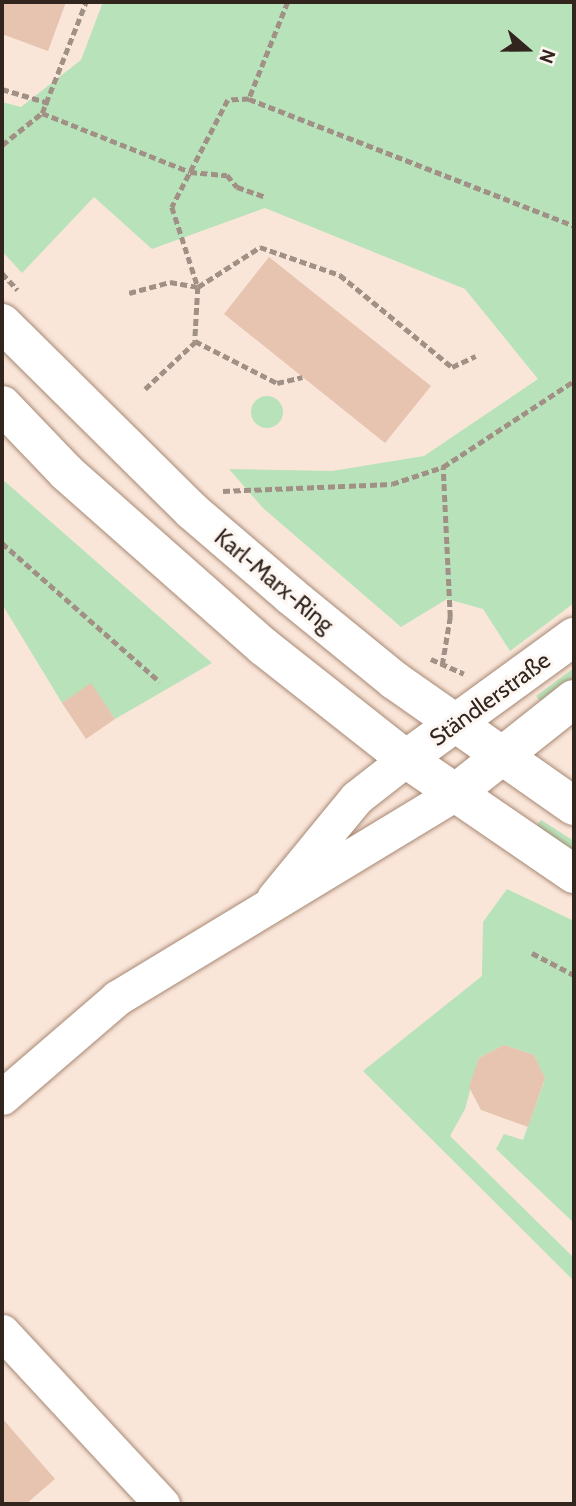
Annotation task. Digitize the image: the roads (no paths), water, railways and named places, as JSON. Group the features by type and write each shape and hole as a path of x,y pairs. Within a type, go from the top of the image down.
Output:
{"main road":[{"name":"Karl-Marx-Ring","path":"15,312 192,511 456,724 574,806"},
{"path":"2,405 203,596 406,759 574,874"},
{"name":"Ständlerstraße","path":"406,759 574,637"},
{"path":"454,794 499,755 574,699"}],"street":[{"path":"265,909 356,797 406,759"},
{"path":"2,1097 100,1010 454,794"},
{"path":"2,1332 162,1504"}]}
